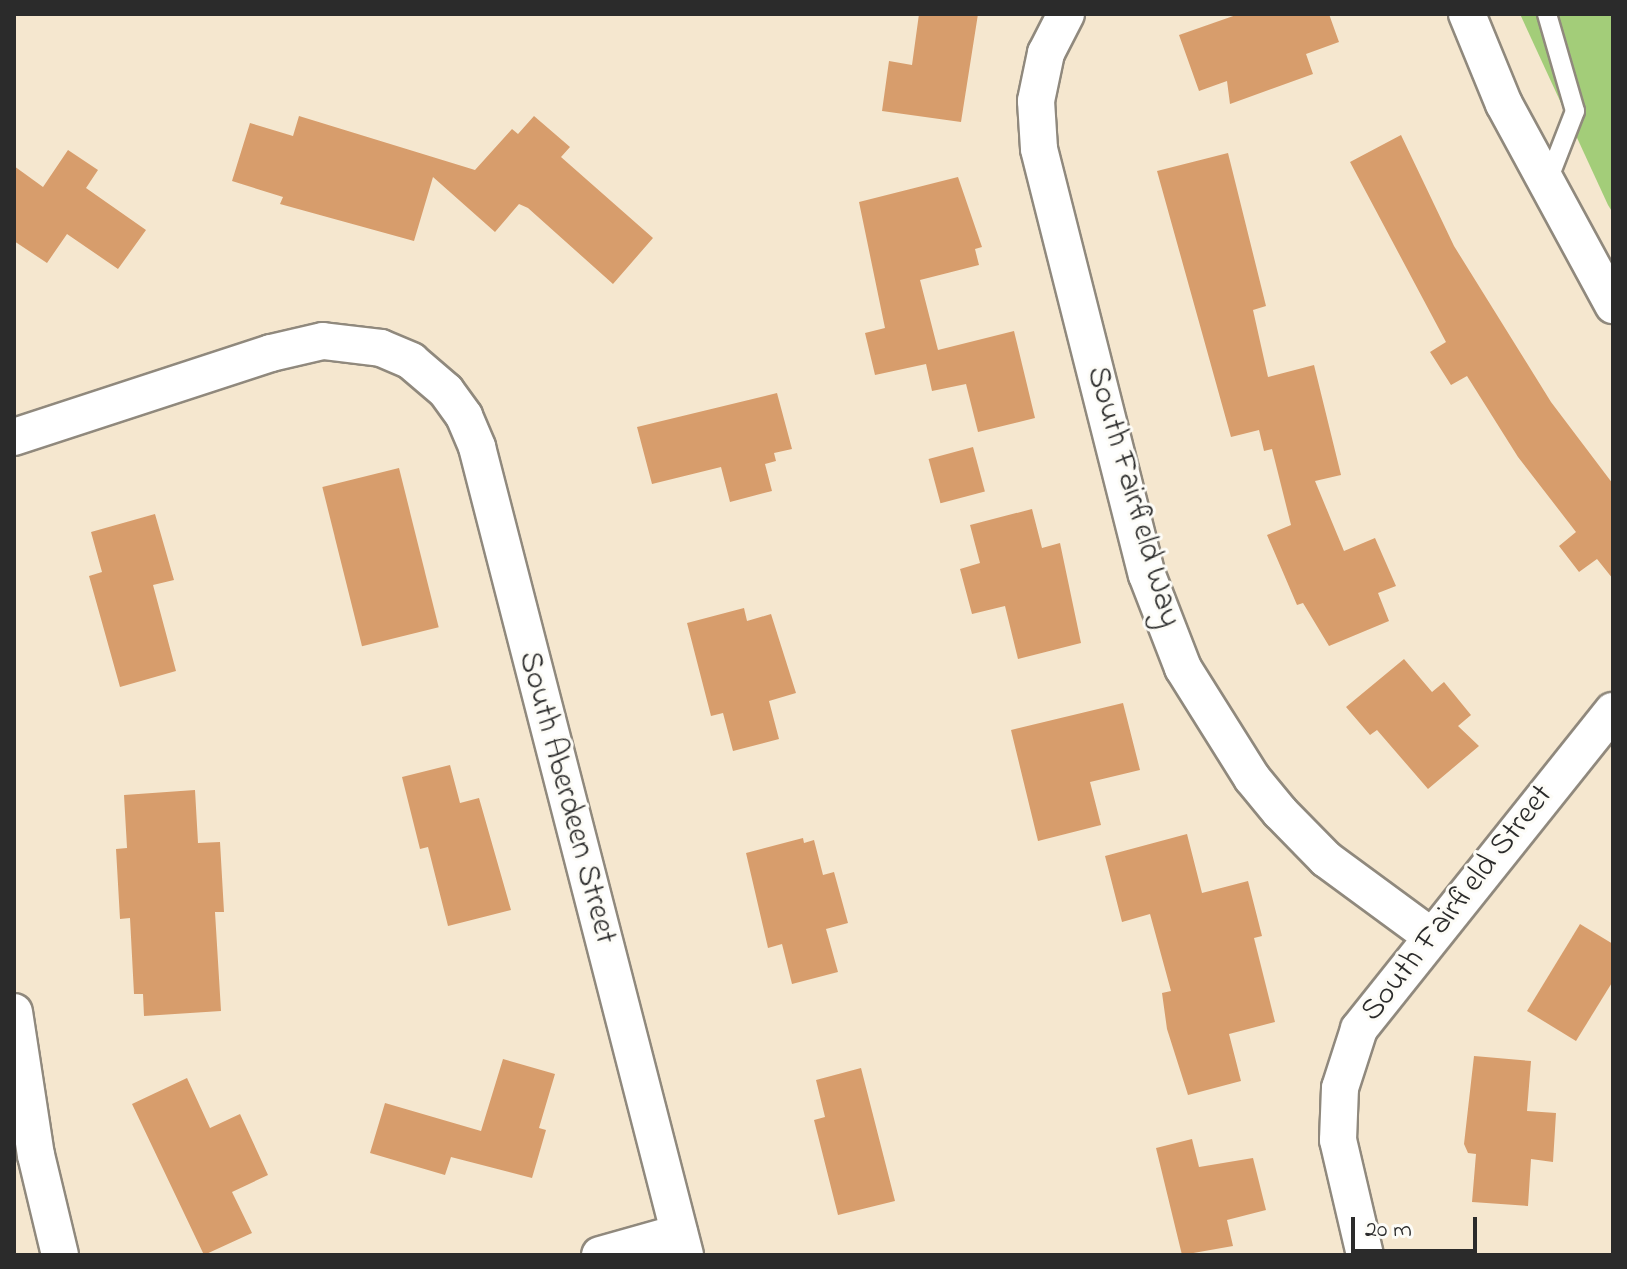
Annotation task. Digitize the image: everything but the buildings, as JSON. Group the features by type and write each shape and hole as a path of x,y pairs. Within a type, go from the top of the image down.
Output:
{"street":[{"name":"South Fairfield Way","path":"1066,14 1043,65 1036,101 1039,149 1147,575 1183,668 1252,778 1280,812 1376,901 1431,936"},
{"path":"1467,14 1504,104 1613,305"},
{"name":"South Aberdeen Street","path":"14,437 271,353 323,341 353,341 411,361 446,391 464,416 477,447 682,1244"},
{"name":"South Fairfield Street","path":"1365,1255 1340,1151 1340,1088 1359,1029 1613,711"},
{"path":"14,1012 36,1155 60,1255"},
{"path":"600,1255 682,1244"}],"lane":[{"path":"1546,185 1575,111 1547,14"}],"green space":[{"path":"1520,14 1613,14 1613,213 1608,205"}]}
